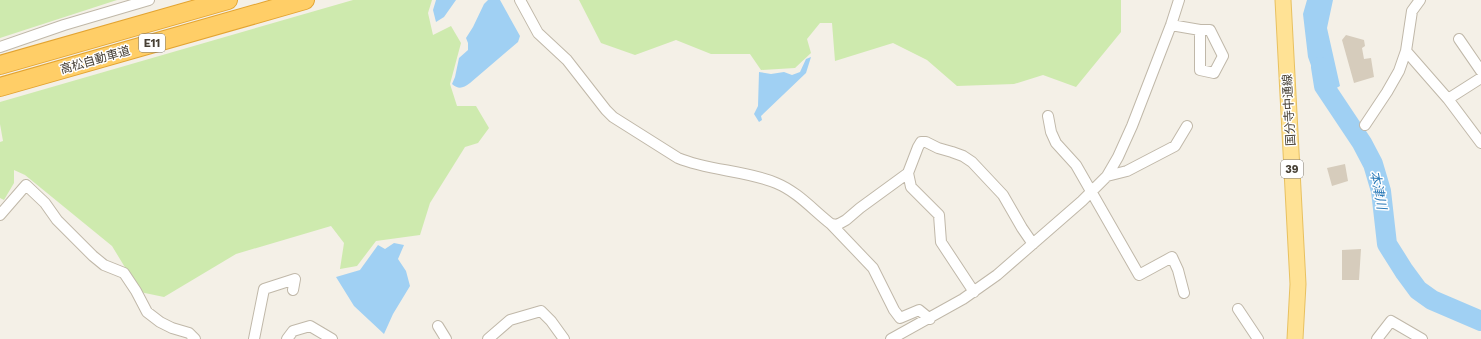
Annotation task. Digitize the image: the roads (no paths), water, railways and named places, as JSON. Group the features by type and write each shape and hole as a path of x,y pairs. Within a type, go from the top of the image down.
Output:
{"highway":[{"name":"高松自動車道","path":"0,65 228,0"},
{"name":"高松自動車道","path":"0,87 304,0"}],"main road":[{"name":"国分寺中通線","path":"1283,0 1298,284 1295,339"}],"street":[{"path":"0,47 64,25 149,0"},
{"path":"520,0 538,33 567,60 606,110 613,116 664,150 683,160 776,183 800,196 831,224 873,268 894,310 900,318 919,310 930,318"},
{"path":"891,339 974,292 997,275 1092,192 1107,176 1118,157 1132,126 1171,25 1179,0"},
{"path":"1365,125 1399,71 1406,51 1412,11 1420,0"},
{"path":"1171,25 1200,30"},
{"path":"1459,40 1481,71"},
{"path":"1406,51 1448,99 1481,143"},
{"path":"1448,99 1481,78"},
{"path":"1048,116 1051,132 1056,143 1076,164 1139,275 1172,256 1178,270 1184,293"},
{"path":"1107,176 1127,171 1175,146 1187,126"},
{"path":"831,224 837,224 846,220 908,173 918,147 921,142 926,142 938,148 963,156 972,162 1003,195 1033,244"},
{"path":"908,173 911,187 939,214 941,242 974,292"},
{"path":"0,215 26,185 45,203 57,220 93,256 104,264 124,273 147,312 160,322 172,328 189,333 196,339"},
{"path":"254,339 264,289 295,279 293,290"},
{"path":"1238,309 1258,339"},
{"path":"488,339 510,320 541,312 551,321 564,339"},
{"path":"1378,339 1391,321 1422,339"},
{"path":"287,339 293,331 310,326 332,339"},
{"path":"438,326 446,339"}],"water":[{"path":"436,0 456,0 444,17 436,22 433,10"},
{"path":"488,0 500,0 520,36 518,42 470,83 459,88 452,84 459,58 468,50 466,38 484,4"},
{"path":"1307,0 1333,0 1327,28 1340,86 1322,96 1308,57 1303,14"},
{"path":"811,57 806,73 761,116 762,120 759,122 754,114 758,106 759,72 771,74 784,72 792,75 800,72 806,59"},
{"path":"394,243 404,245 398,259 406,271 410,286 393,314 384,334 354,306 336,277 360,270 378,245 385,249"}],"waterway":[{"name":"本津川","path":"1321,67 1324,86 1362,143 1373,164 1381,191 1387,244 1404,271 1418,290 1432,300 1481,321"}]}
